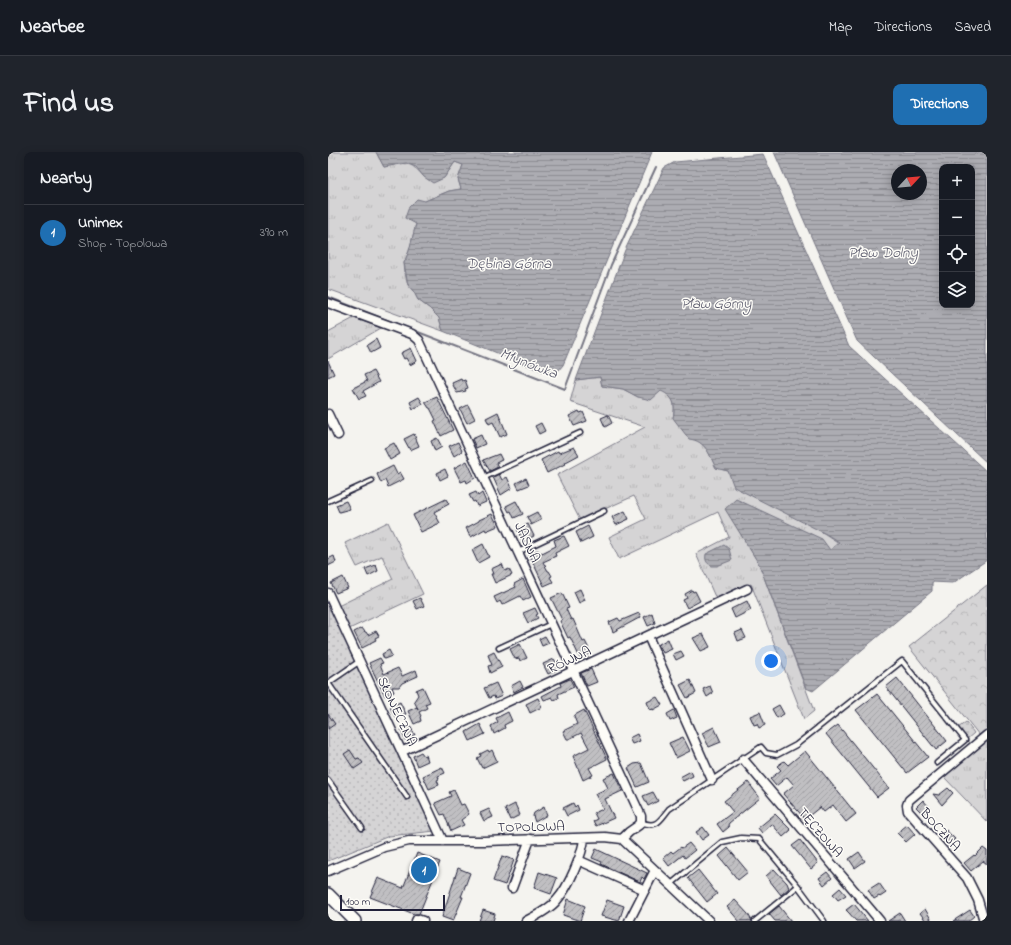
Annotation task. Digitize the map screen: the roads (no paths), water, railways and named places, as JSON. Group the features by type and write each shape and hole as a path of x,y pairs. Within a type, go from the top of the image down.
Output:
{"street":[{"name":"JASNA","path":"328,303 412,334 419,340 632,794 641,816 641,822"},
{"path":"328,414 338,435"},
{"name":"RÓWNA","path":"403,751 747,589"},
{"name":"SŁONECZNA","path":"328,593 403,751 443,841"},
{"path":"648,636 712,780"},
{"name":"BOCZNA","path":"984,921 978,900 967,878 908,811 907,805 909,800 987,735"},
{"name":"TĘCZOWA","path":"743,759 880,921"},
{"path":"641,822 622,839 709,921"},
{"name":"TOPOLOWA","path":"328,871 370,852 396,843 409,841 605,837 622,839"},
{"path":"526,921 557,901 564,890 578,860 584,838"},
{"path":"512,888 530,839"},
{"path":"578,860 645,890"},
{"path":"629,921 655,870"},
{"path":"328,894 356,921"},
{"path":"416,921 417,919 423,921"}],"lane":[{"path":"484,478 580,433"},
{"path":"328,501 372,480"},
{"path":"518,552 604,511"},
{"path":"499,648 551,624"},
{"path":"360,661 328,683 407,796"},
{"path":"641,822 648,825 658,823 669,809 761,747 766,753 777,755 796,745 902,661 965,740 937,763"},
{"path":"328,780 362,828"},
{"path":"670,885 722,842 741,838 758,839 798,886 824,921"},
{"path":"755,921 798,886"}],"water":[{"name":"Dębina Górna","path":"376,152 652,152 563,365 558,371 548,373 443,331 439,318 418,300 408,285 404,263 409,251 416,224 405,218 409,207 417,199 425,201 449,191 461,189 458,179 463,165 455,162 444,178 433,183 424,177 416,167 406,163 384,167"},
{"name":"Pław Dolny","path":"774,152 987,152 987,463 857,341"},
{"name":"Pław Górny","path":"763,154 849,346 987,472 987,560 953,583 932,582 932,591 813,691 806,688 759,564 725,509 736,499 822,539 830,550 839,542 734,487 728,471 716,468 709,453 703,445 695,440 689,439 673,418 674,405 671,398 665,393 661,391 651,400 638,397 623,389 602,386 600,377 576,380 625,250 664,168 675,162"},
{"path":"724,545 729,549 732,560 717,566 708,564 706,554"}],"waterway":[{"name":"Młynówka","path":"413,330 565,389 611,265 656,167"},
{"name":"Młynówka","path":"328,297 405,327"}],"place":[{"name":"Unimex","path":"424,870"}]}
